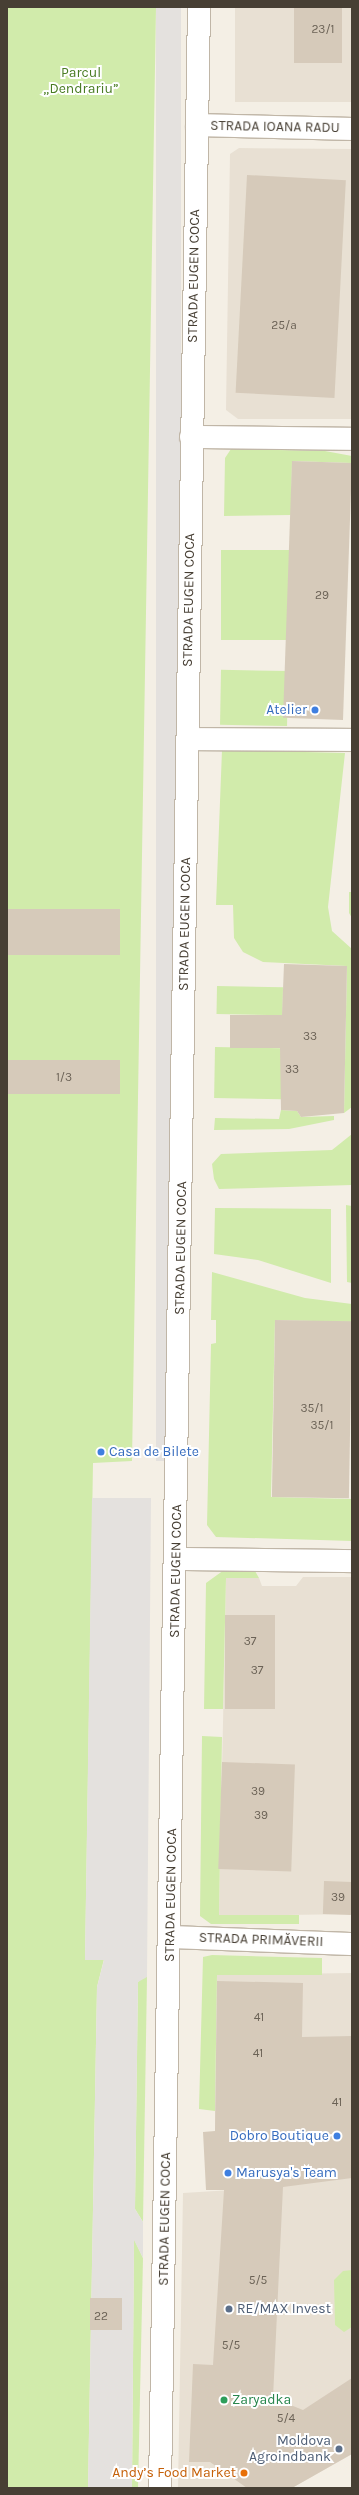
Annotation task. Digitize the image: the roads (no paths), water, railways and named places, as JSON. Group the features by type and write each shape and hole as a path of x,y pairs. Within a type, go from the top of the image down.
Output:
{"street":[{"name":"STRADA EUGEN COCA","path":"160,2488 176,1559 191,437 199,7"},
{"name":"STRADA IOANA RADU","path":"197,126 352,129"},
{"path":"191,437 352,439"},
{"path":"188,739 352,740"},
{"path":"176,1559 352,1561"},
{"name":"STRADA PRIMĂVERII","path":"170,1937 352,1944"}],"place":[{"name":"Atelier","path":"315,710"},
{"name":"Casa de Bilete","path":"101,1452"},
{"name":"Dobro Boutique","path":"337,2136"},
{"name":"Marusya's Team","path":"228,2173"},
{"name":"RE/MAX Invest","path":"229,2309"},
{"name":"Zaryadka","path":"224,2400"},
{"name":"Moldova Agroindbank","path":"339,2449"},
{"name":"Andy’s Food Market","path":"244,2473"}],"park label":[{"name":"Parcul „Dendrariu”","path":"81,82"}]}
